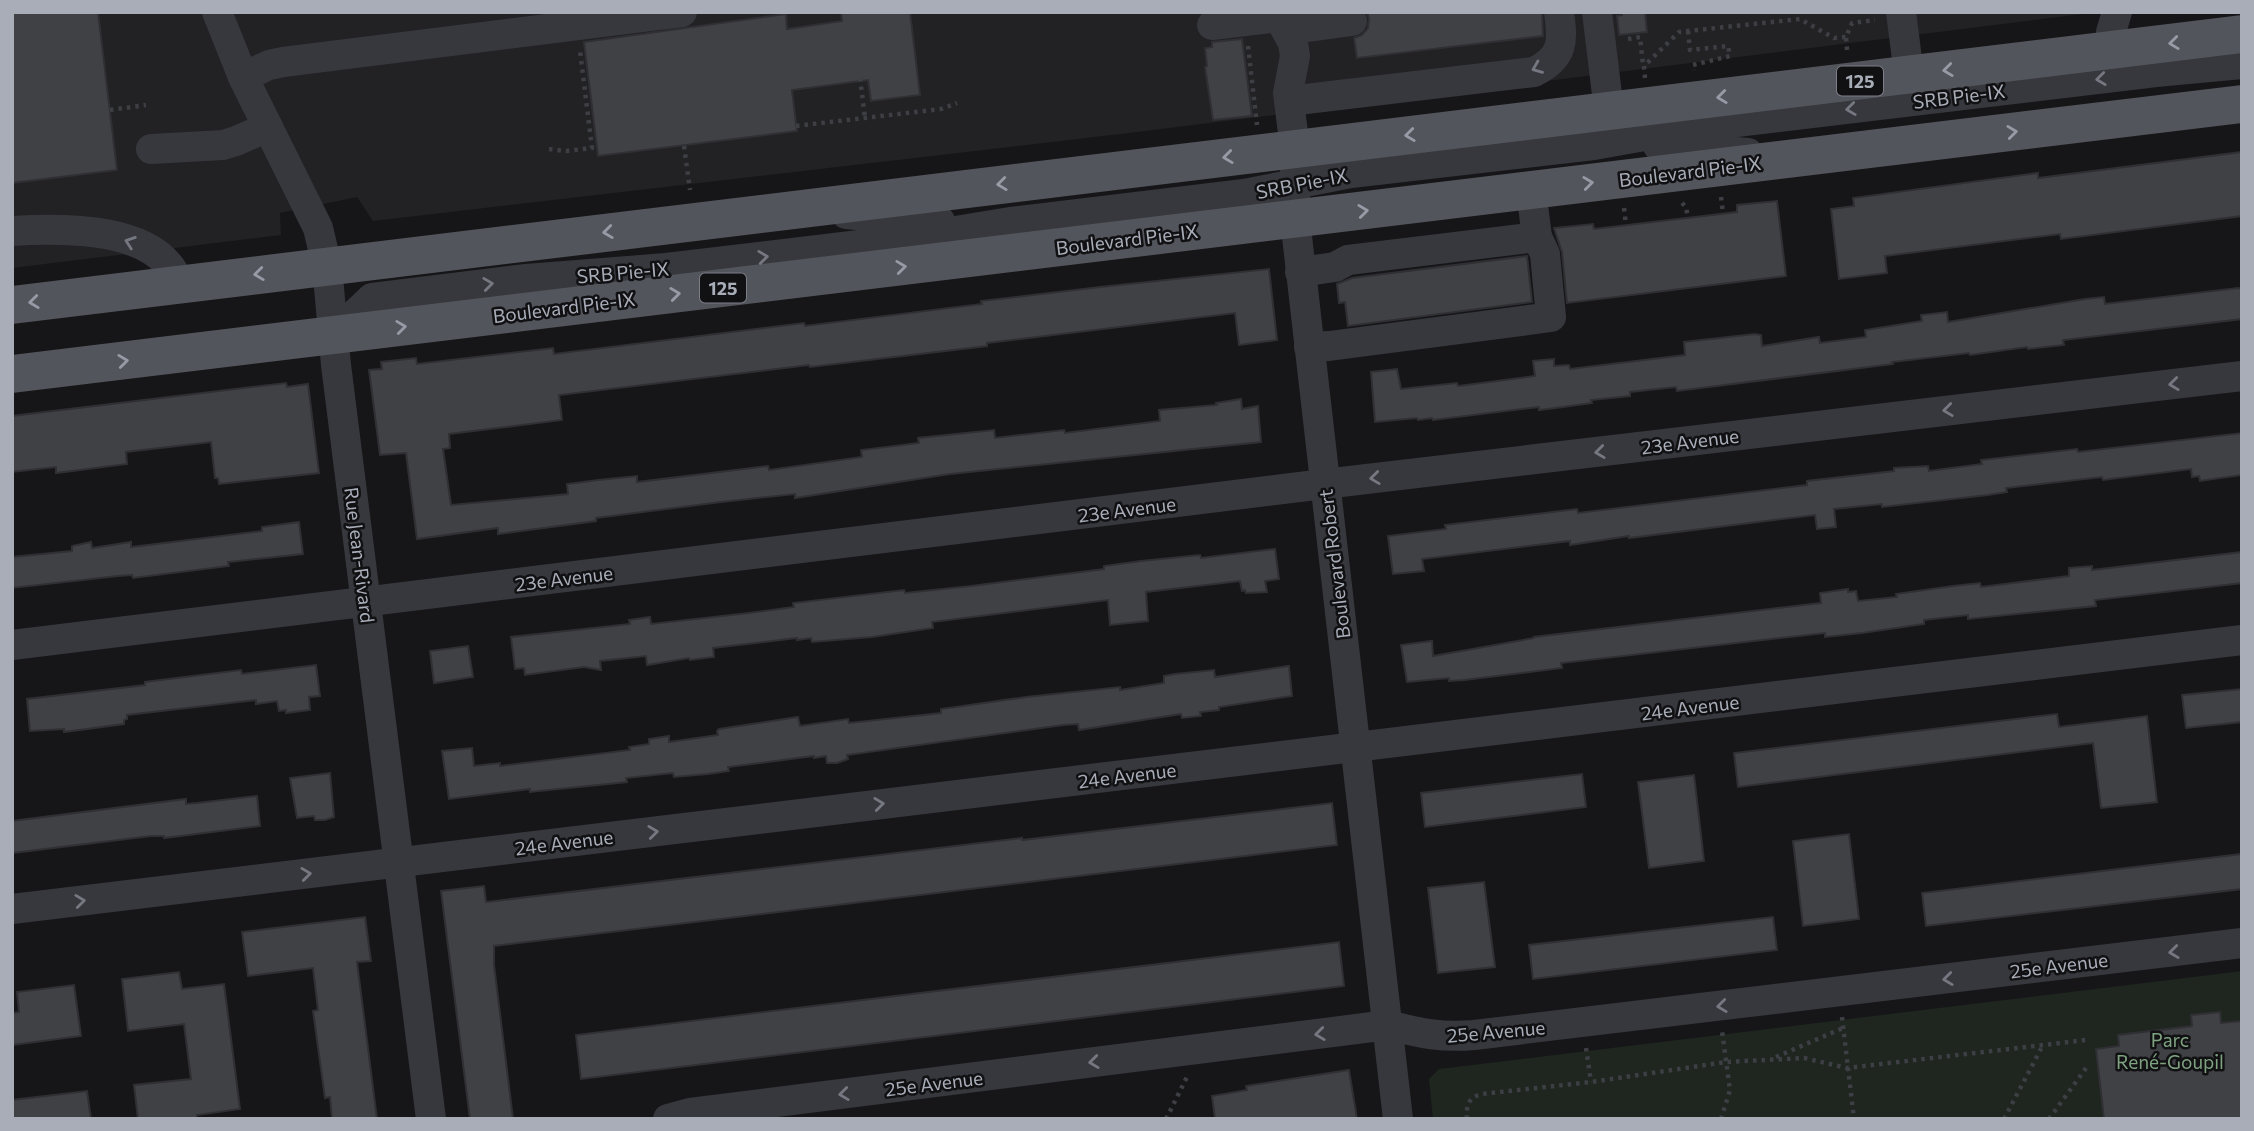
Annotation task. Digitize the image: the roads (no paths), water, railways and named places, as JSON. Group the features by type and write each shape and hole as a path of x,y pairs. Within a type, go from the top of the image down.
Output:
{"main road":[{"name":"Boulevard Pie-IX","path":"12,374 333,335 1295,184 1909,75 2242,34"},
{"name":"Boulevard Pie-IX","path":"12,304 797,209 1295,184 1420,204 2242,104"}],"street":[{"name":"Rue Jean-Rivard","path":"217,12 243,78 318,228 327,265 333,335 431,1119"},
{"path":"243,78 269,65 283,62 682,12"},
{"path":"1289,101 1534,72 1553,59 1560,47 1562,33 1559,12"},
{"path":"1597,12 1602,128 1685,147 1798,158"},
{"path":"1901,12 1909,75"},
{"path":"2111,51 2111,33 2117,12"},
{"path":"1212,25 1281,20 1352,21"},
{"name":"Boulevard Robert","path":"1281,20 1293,43 1295,56 1288,93 1300,272 1398,1119"},
{"name":"SRB Pie-IX","path":"1602,128 1695,127 2242,64"},
{"path":"151,149 223,145 268,127"},
{"name":"SRB Pie-IX","path":"333,335 372,298 526,279 666,268 901,240 1010,222 1236,195 1295,184"},
{"path":"1308,346 1329,346 1551,317 1545,254 1536,237 1531,190"},
{"path":"1420,204 1425,250"},
{"name":"SRB Pie-IX","path":"797,209 909,220 1010,222"},
{"path":"12,230 64,230 113,236 154,251 171,265 179,284"},
{"path":"1300,272 1335,267 1348,260 1536,237"},
{"name":"23e Avenue","path":"12,645 1324,484 2242,376"},
{"name":"24e Avenue","path":"12,909 2242,640"},
{"name":"25e Avenue","path":"668,1119 690,1113 1388,1025 1431,1036 1452,1037 2242,943"}],"park label":[{"name":"Parc René-Goupil","path":"2170,1050"}]}
